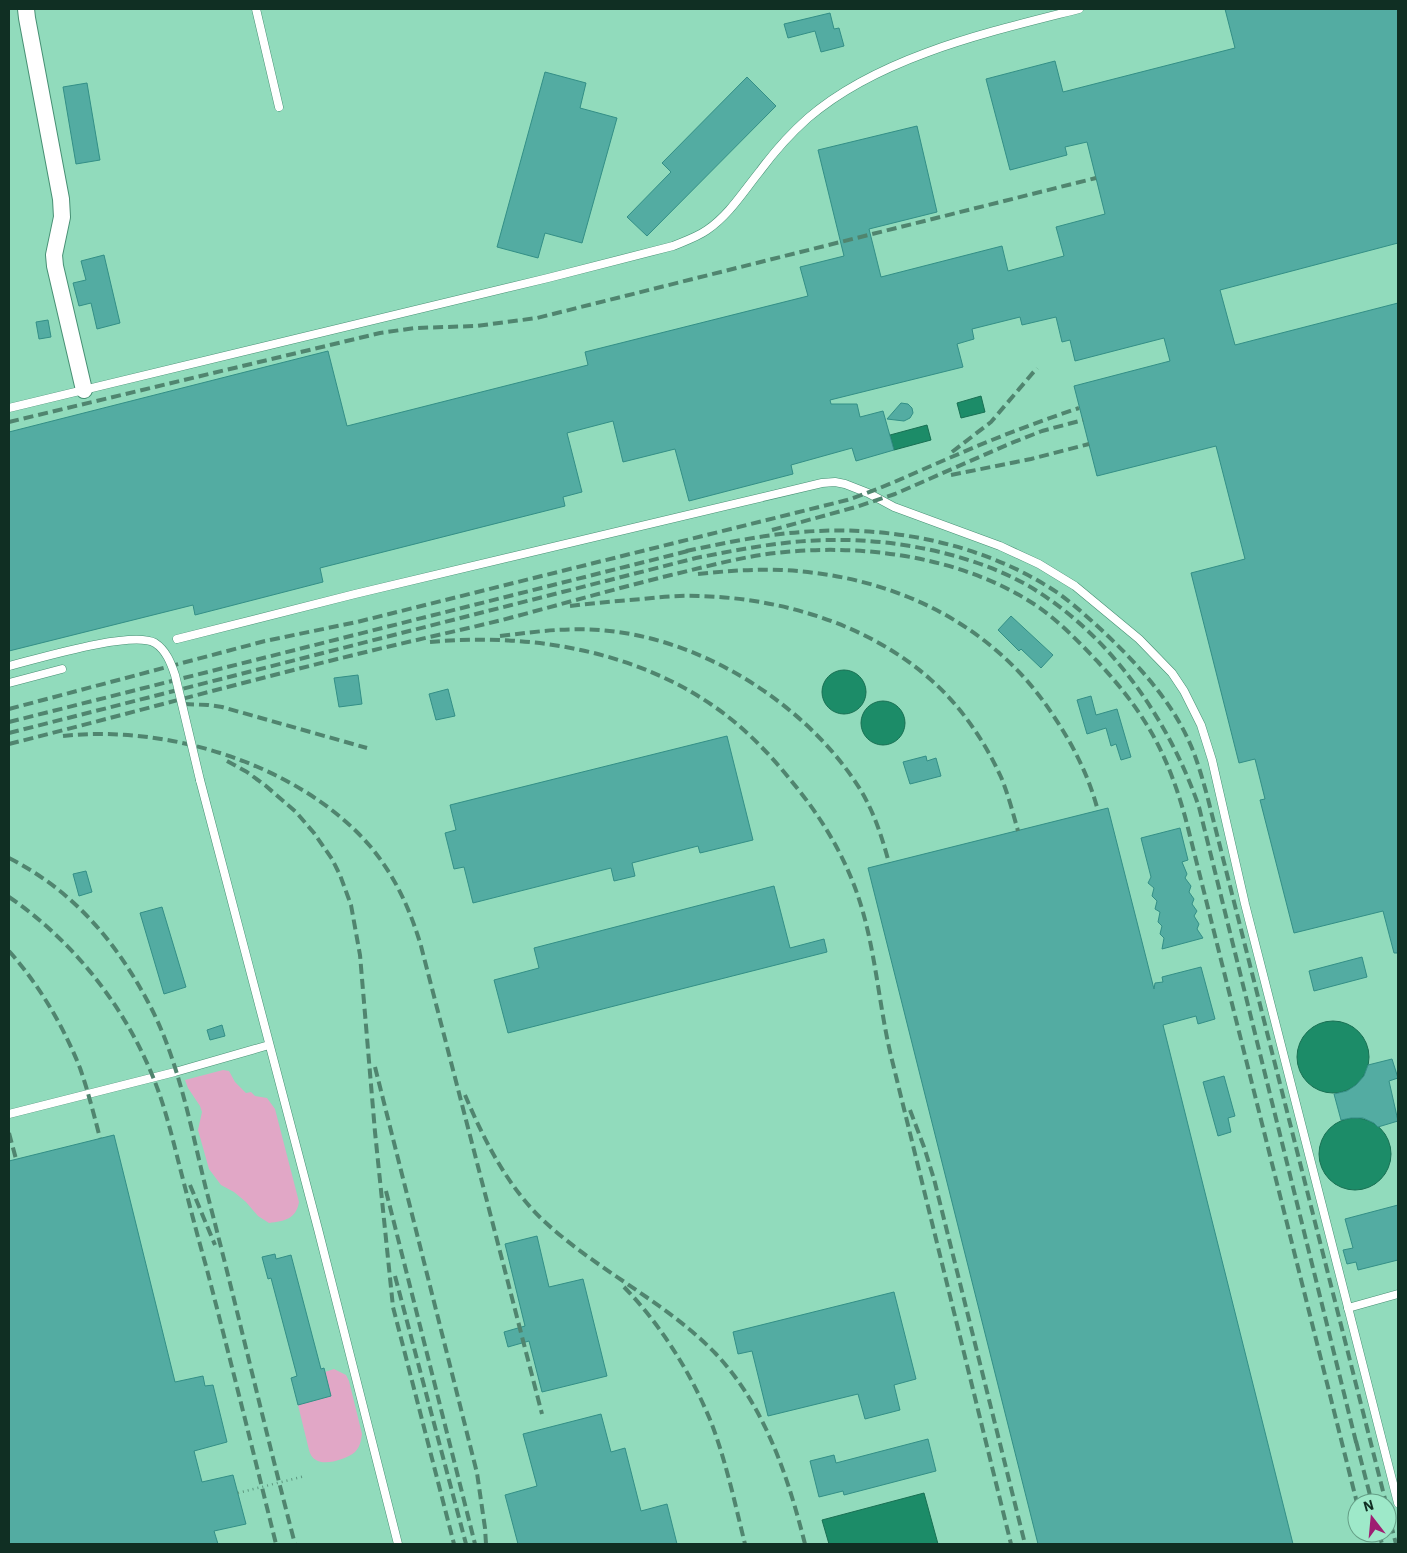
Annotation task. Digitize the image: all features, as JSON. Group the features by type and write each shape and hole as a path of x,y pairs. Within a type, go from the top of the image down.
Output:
{"street":[{"path":"26,9 61,199 62,217 54,255 55,266 84,390"}],"lane":[{"path":"256,9 279,107"},
{"path":"9,408 558,275 673,246 692,239 719,220 731,208 791,134 826,104 848,89 899,63 936,50 1079,9"},
{"path":"178,639 374,590 822,483 835,482 868,493 894,507 1000,546 1039,564 1076,586 1139,639 1172,673 1184,691 1201,725 1212,760 1245,904 1398,1503"},
{"path":"9,666 115,640 146,640 156,644 169,659 175,675 200,780 316,1220 398,1544"},
{"path":"9,683 62,668"},
{"path":"9,1114 176,1072 269,1045"},
{"path":"1348,1308 1398,1294"}],"path":[{"path":"238,1493 305,1476"}],"shaded area":[{"path":"981,396 985,412 961,418 957,403"},
{"path":"927,425 931,440 894,450 890,435"},
{"path":"844,670 856,674 862,680 866,692 862,704 856,710 844,714 832,710 826,704 822,692 826,680 832,674"},
{"path":"883,701 895,705 901,711 905,723 901,735 895,741 883,745 871,741 865,735 861,723 865,711 871,705"},
{"path":"1340,1021 1359,1031 1367,1043 1369,1057 1367,1071 1359,1083 1347,1091 1326,1093 1307,1083 1299,1071 1297,1050 1307,1031 1319,1023"},
{"path":"223,1070 229,1071 235,1082 246,1093 251,1092 255,1096 267,1098 275,1109 299,1202 298,1208 292,1216 285,1220 269,1223 258,1216 246,1202 234,1192 221,1185 209,1169 198,1130 202,1112 185,1080"},
{"path":"1362,1118 1381,1128 1389,1140 1391,1154 1389,1168 1381,1180 1369,1188 1348,1190 1329,1180 1321,1168 1319,1147 1329,1128 1341,1120"},
{"path":"334,1369 346,1375 349,1381 362,1437 358,1448 351,1455 336,1461 320,1462 313,1458 310,1453 298,1405 331,1396 325,1372"},
{"path":"924,1493 938,1544 829,1544 822,1520"}],"building":[{"path":"1225,9 1398,9 1398,243 1220,290 1235,345 1398,303 1398,953 1394,953 1383,911 1294,933 1260,800 1265,799 1255,759 1239,763 1191,573 1245,559 1216,446 1097,476 1074,386 1170,361 1164,338 1075,361 1070,340 1062,342 1056,317 1022,325 1020,317 972,329 974,339 957,344 963,367 830,400 831,404 857,404 860,417 883,411 894,450 856,461 852,448 791,465 793,474 689,501 675,449 623,462 613,421 567,433 582,492 563,497 565,506 320,568 323,582 195,615 193,605 9,651 9,432 328,351 347,426 588,365 585,352 808,296 800,267 844,256 818,150 917,126 937,212 869,229 881,277 1002,246 1008,271 1064,256 1056,227 1105,214 1087,142 1065,147 1067,155 1010,170 986,79 1055,61 1063,92 1235,48"},
{"path":"830,13 834,29 839,28 844,46 821,52 815,31 788,38 784,24"},
{"path":"545,72 586,83 580,108 617,118 582,243 545,233 538,258 497,247"},
{"path":"747,77 776,106 647,236 627,217 671,172 662,163"},
{"path":"87,83 100,160 76,164 63,87"},
{"path":"104,255 120,323 97,329 91,303 79,306 73,283 86,280 81,261"},
{"path":"48,320 51,337 39,339 36,322"},
{"path":"901,403 908,404 912,408 913,413 910,418 904,421 887,419"},
{"path":"1011,616 1053,655 1041,668 1021,649 1019,651 998,630"},
{"path":"358,675 362,704 339,707 334,678"},
{"path":"448,689 455,716 436,720 429,694"},
{"path":"1091,696 1096,715 1117,709 1131,757 1121,760 1116,744 1111,746 1106,728 1087,734 1077,700"},
{"path":"727,736 753,840 700,853 698,846 632,863 635,876 614,881 611,868 473,903 464,867 454,869 445,833 456,830 450,805"},
{"path":"926,756 927,761 936,758 941,776 910,784 903,762"},
{"path":"1108,808 1154,989 1155,983 1163,982 1162,977 1201,967 1215,1019 1198,1024 1196,1016 1163,1025 1293,1544 1038,1544 868,868"},
{"path":"1180,828 1188,860 1182,862 1187,874 1185,878 1191,886 1189,892 1194,899 1192,904 1197,911 1194,916 1199,924 1197,929 1203,938 1162,949 1164,938 1160,934 1162,926 1158,922 1160,912 1155,909 1157,901 1152,896 1154,888 1148,883 1151,877 1141,838"},
{"path":"86,871 92,892 79,896 73,874"},
{"path":"774,886 790,948 824,939 827,952 508,1033 494,980 539,968 534,948"},
{"path":"162,907 186,987 164,994 140,913"},
{"path":"1362,957 1367,977 1314,991 1309,971"},
{"path":"222,1025 225,1036 210,1040 207,1030"},
{"path":"1392,1059 1398,1078 1389,1081 1398,1121 1378,1127 1363,1118 1341,1120 1334,1094 1347,1091 1356,1085 1364,1076 1368,1065"},
{"path":"1224,1076 1235,1116 1228,1118 1231,1132 1218,1136 1203,1082"},
{"path":"114,1135 175,1382 203,1376 205,1386 213,1385 227,1442 194,1451 202,1482 233,1475 246,1524 214,1531 218,1544 9,1544 9,1161"},
{"path":"1398,1205 1398,1260 1358,1270 1356,1262 1347,1264 1343,1250 1353,1248 1345,1219"},
{"path":"537,1236 549,1287 583,1279 607,1376 542,1392 529,1341 508,1347 504,1332 525,1326 505,1244"},
{"path":"275,1254 276,1259 291,1255 321,1369 324,1368 331,1396 298,1405 291,1378 297,1376 271,1278 268,1279 262,1257"},
{"path":"894,1292 916,1379 894,1385 900,1410 865,1419 858,1394 768,1416 752,1351 738,1354 733,1332"},
{"path":"601,1414 611,1452 625,1448 641,1511 667,1504 677,1544 518,1544 505,1495 537,1486 523,1434"},
{"path":"928,1439 936,1471 844,1495 843,1491 819,1497 810,1461 834,1455 836,1463"}],"railway":[{"path":"9,422 380,333 415,328 476,326 537,318 1096,178"},
{"path":"952,452 991,422 1037,368"},
{"path":"9,709 265,641 357,622 847,500 888,485 969,449 1079,408"},
{"path":"772,530 856,507 895,494 1042,431 1083,420"},
{"path":"951,475 1031,459 1089,444"},
{"path":"686,551 767,536 817,531 848,531 880,532 911,536 973,552 1031,577 1065,598 1122,650 1159,692 1188,739 1205,788 1383,1493"},
{"path":"9,733 696,558 730,551 816,540 860,540 941,552 993,569 1018,580 1040,593 1067,613 1116,660 1156,715 1187,776 1199,807 1357,1446"},
{"path":"9,722 692,550"},
{"path":"9,744 321,663 502,620 650,580 776,553 808,550 842,550 909,557 942,564 974,574 1034,604 1075,639 1108,673 1126,695 1157,742 1170,772 1187,824 1354,1493"},
{"path":"698,574 740,570 781,570 822,574 861,582 899,594 935,610 969,630 1000,654 1028,682 1053,715 1074,749 1090,785 1098,811"},
{"path":"570,606 678,596 730,598 761,602 822,618 851,629 879,643 906,660 930,679 951,700 970,724 987,750 1001,777 1018,831"},
{"path":"500,636 573,629 618,632 653,639 688,651 722,666 755,685 786,707 814,732 839,760 860,789 869,807 889,863"},
{"path":"430,642 503,640 540,643 577,649 647,670 680,686 712,705 734,722 775,762 819,817 834,842 852,880 866,923 891,1056 1011,1544"},
{"path":"184,704 222,707 367,748"},
{"path":"63,736 103,734 145,737 188,744 230,756 270,772 307,793 341,818 379,857 401,893 421,946 542,1414"},
{"path":"227,761 247,772 266,786 296,812 314,833 332,859 351,905 360,955 375,1132 393,1307 454,1544"},
{"path":"9,858 53,885 90,919 135,979 168,1046 183,1093 295,1544"},
{"path":"9,897 54,933 94,976 127,1025 153,1077 173,1139 276,1544"},
{"path":"9,951 40,992 66,1036 80,1068 100,1138"},
{"path":"375,1067 477,1473 486,1544"},
{"path":"465,1095 498,1163 532,1209 587,1256 676,1318 716,1354 733,1374 748,1396 772,1443 791,1493 805,1544"},
{"path":"910,1110 934,1179 1025,1544"},
{"path":"9,1133 16,1159"},
{"path":"190,1185 215,1245"},
{"path":"386,1191 475,1544"},
{"path":"395,1276 466,1544"},
{"path":"624,1287 663,1333 703,1404 721,1452 745,1544"},
{"path":"1356,1441 1369,1493"}]}
